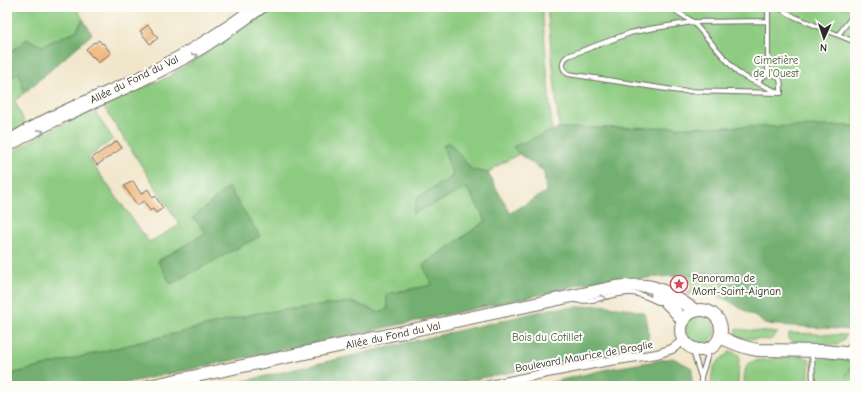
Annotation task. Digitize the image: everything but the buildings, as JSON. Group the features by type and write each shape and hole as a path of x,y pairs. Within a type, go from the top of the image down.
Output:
{"street":[{"name":"Allée du Fond du Val","path":"7,143 45,120 150,73 215,36 256,7"},
{"name":"Allée du Fond du Val","path":"149,386 615,287 638,285 654,287 666,292 696,311"},
{"path":"638,285 664,299 673,308 683,323"},
{"path":"696,311 708,311 718,319 721,327 720,337 710,348 698,350 688,344 681,333 683,323 689,314 696,311"},
{"path":"720,337 733,344 749,349 812,350 850,353"},
{"name":"Boulevard Maurice de Broglie","path":"485,386 604,362 657,354 688,344"}],"lane":[{"path":"7,151 51,127 182,64 211,47 268,7"},
{"path":"670,7 693,22 738,73 746,79 781,93"},
{"path":"768,7 768,74"},
{"path":"777,7 795,17 855,42"},
{"path":"838,35 855,13"},
{"path":"768,21 693,22 630,33 568,56 564,58 562,66 564,71 568,74 680,90 781,93"},
{"path":"758,84 763,76 768,74 774,75 780,79 781,93"},
{"path":"565,298 578,301 632,293 645,296 659,302 664,307"},
{"path":"670,312 683,323"},
{"path":"850,353 855,340"},
{"path":"688,344 701,377"},
{"path":"701,386 701,377 710,348"},
{"path":"812,350 813,386"}],"green space":[{"path":"13,7 76,7 83,19 76,31 42,46 27,39 7,55 7,11"},
{"path":"274,7 542,7 552,131 514,147 519,154 497,166 488,173 472,170 449,142 453,176 418,198 413,213 467,188 486,221 423,265 432,285 386,294 388,309 378,312 352,302 258,313 7,375 7,156 42,134 94,110 113,139 88,158 149,242 180,225 103,106 168,77 263,16","holes":["207,232 171,284 158,261"]},
{"name":"Cimetière de l'Ouest","path":"547,7 855,7 855,126 559,128"},
{"path":"83,19 92,34 24,93 19,72 7,82 7,55 27,39 42,46 76,31"},
{"path":"19,71 24,93 15,101 26,126 7,137 7,82"},
{"path":"855,126 855,329 853,330 764,324 759,319 729,301 721,272 585,283 548,293 112,386 7,386 7,375 258,313 352,302 378,312 388,309 386,294 432,285 423,265 486,221 467,188 413,214 417,198 453,176 443,146 449,142 472,170 488,173 510,213 546,192 544,171 519,154 513,147 559,128"},
{"path":"228,187 260,236 171,284 158,261 206,233 193,218"},
{"path":"721,272 729,301 709,294 700,293 688,295 687,292 692,288 690,281 667,276"},
{"name":"Bois du Cotillet","path":"599,305 625,308 645,313 649,334 645,345 442,386 223,386 551,309"},
{"path":"700,315 706,316 714,324 714,336 706,344 700,345 694,344 686,336 685,330 686,324 694,316"},
{"path":"736,329 778,333 770,340 735,338"},
{"path":"789,333 847,335 838,345 807,344 788,339"},
{"path":"731,351 739,355 738,386 711,386 712,373 715,365"},
{"path":"773,356 796,356 809,359 809,386 744,386 745,371 749,363 758,360 773,360"},
{"path":"673,358 692,368 692,386 536,386 608,369"},
{"path":"812,358 855,361 846,376 855,364 855,378 847,386 813,386"}],"place":[{"name":"Panorama de Mont-Saint-Aignan","path":"679,284"}]}
